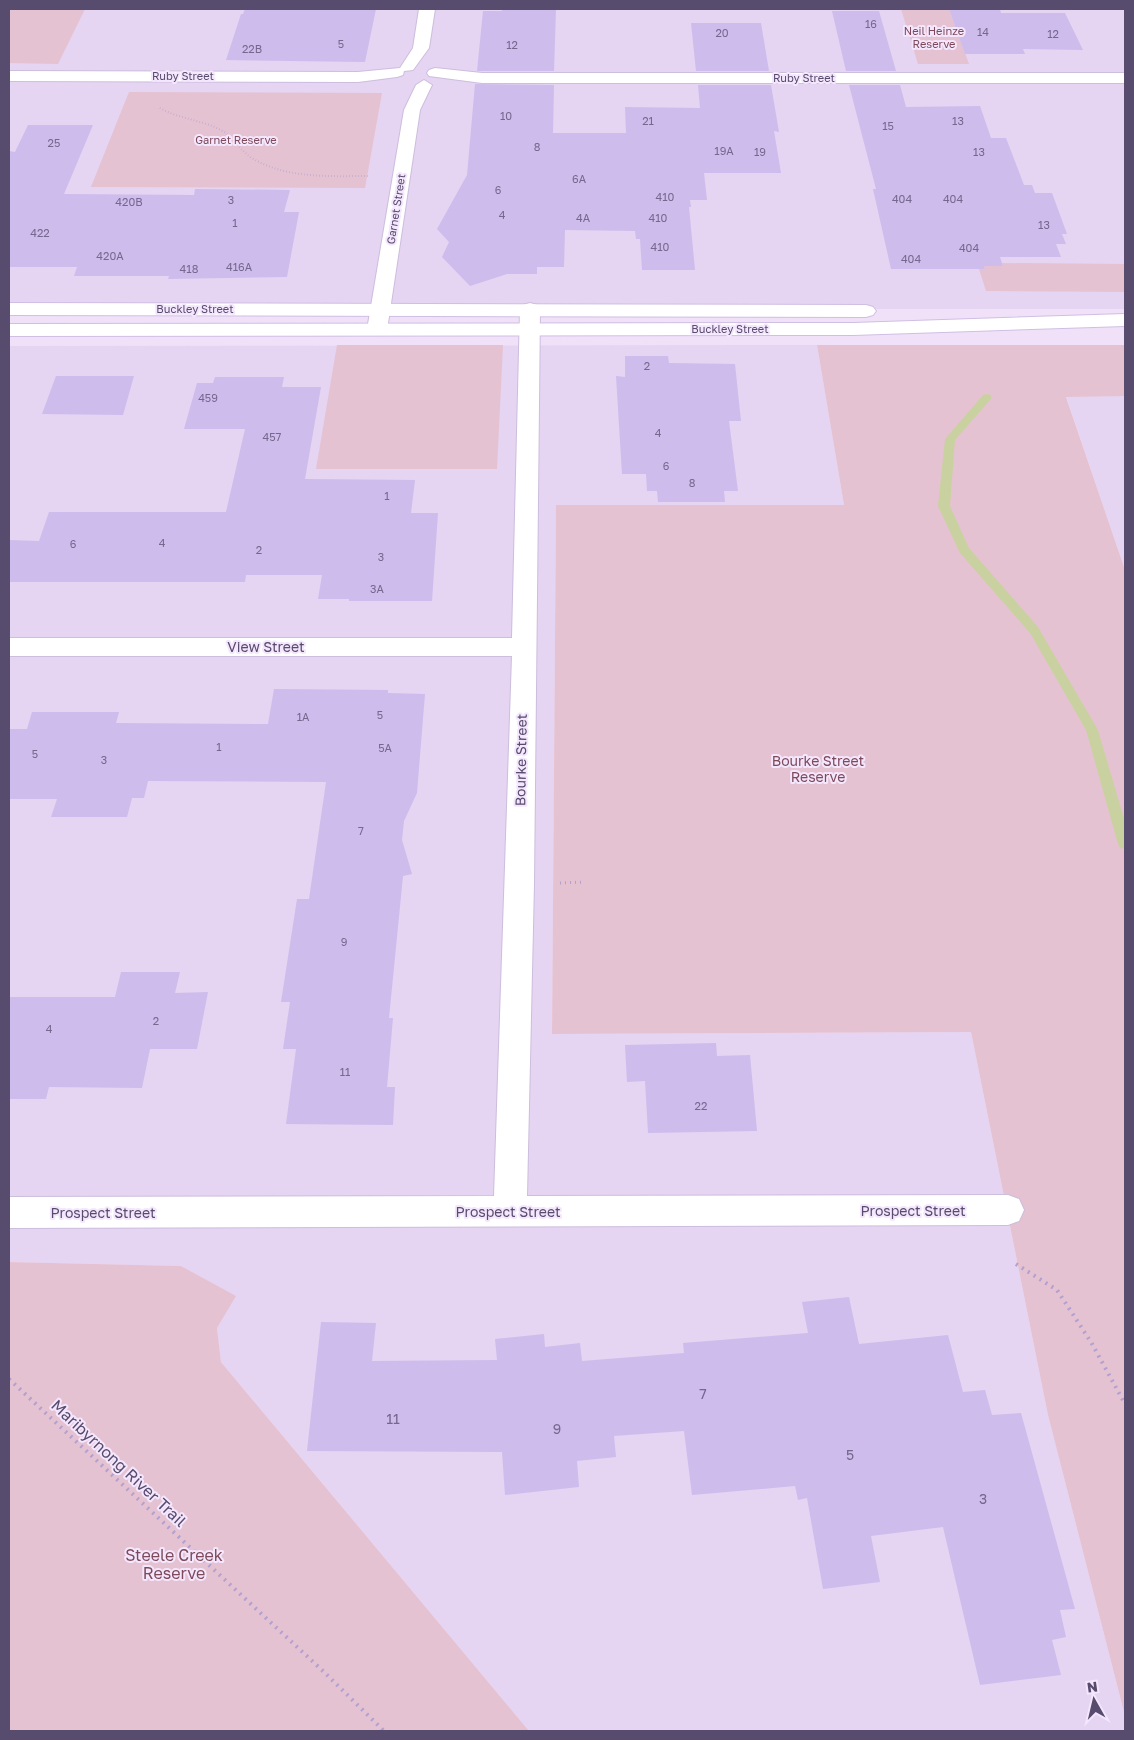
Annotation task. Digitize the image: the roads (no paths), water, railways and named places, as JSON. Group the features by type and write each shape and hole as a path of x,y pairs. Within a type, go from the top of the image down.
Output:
{"street":[{"path":"427,9 421,48 429,77"},
{"path":"412,110 401,78 421,48"},
{"name":"Ruby Street","path":"9,76 1125,78"},
{"name":"Garnet Street","path":"380,308 412,110 429,77"},
{"path":"377,330 380,308"},
{"name":"Buckley Street","path":"9,309 380,308 530,319 853,329 1125,320"},
{"name":"Buckley Street","path":"9,330 377,330 530,319"},
{"name":"Bourke Street","path":"510,1212 520,883 530,319"},
{"name":"View Street","path":"9,647 523,646"},
{"name":"Prospect Street","path":"9,1213 1008,1210"}],"waterway":[{"path":"987,397 950,439 944,506 964,550 1034,630 1092,730 1125,844"}],"park label":[{"name":"Neil Heinze Reserve","path":"934,37"},
{"name":"Garnet Reserve","path":"236,140"},
{"name":"Bourke Street Reserve","path":"818,770"},
{"name":"Steele Creek Reserve","path":"174,1564"}]}
